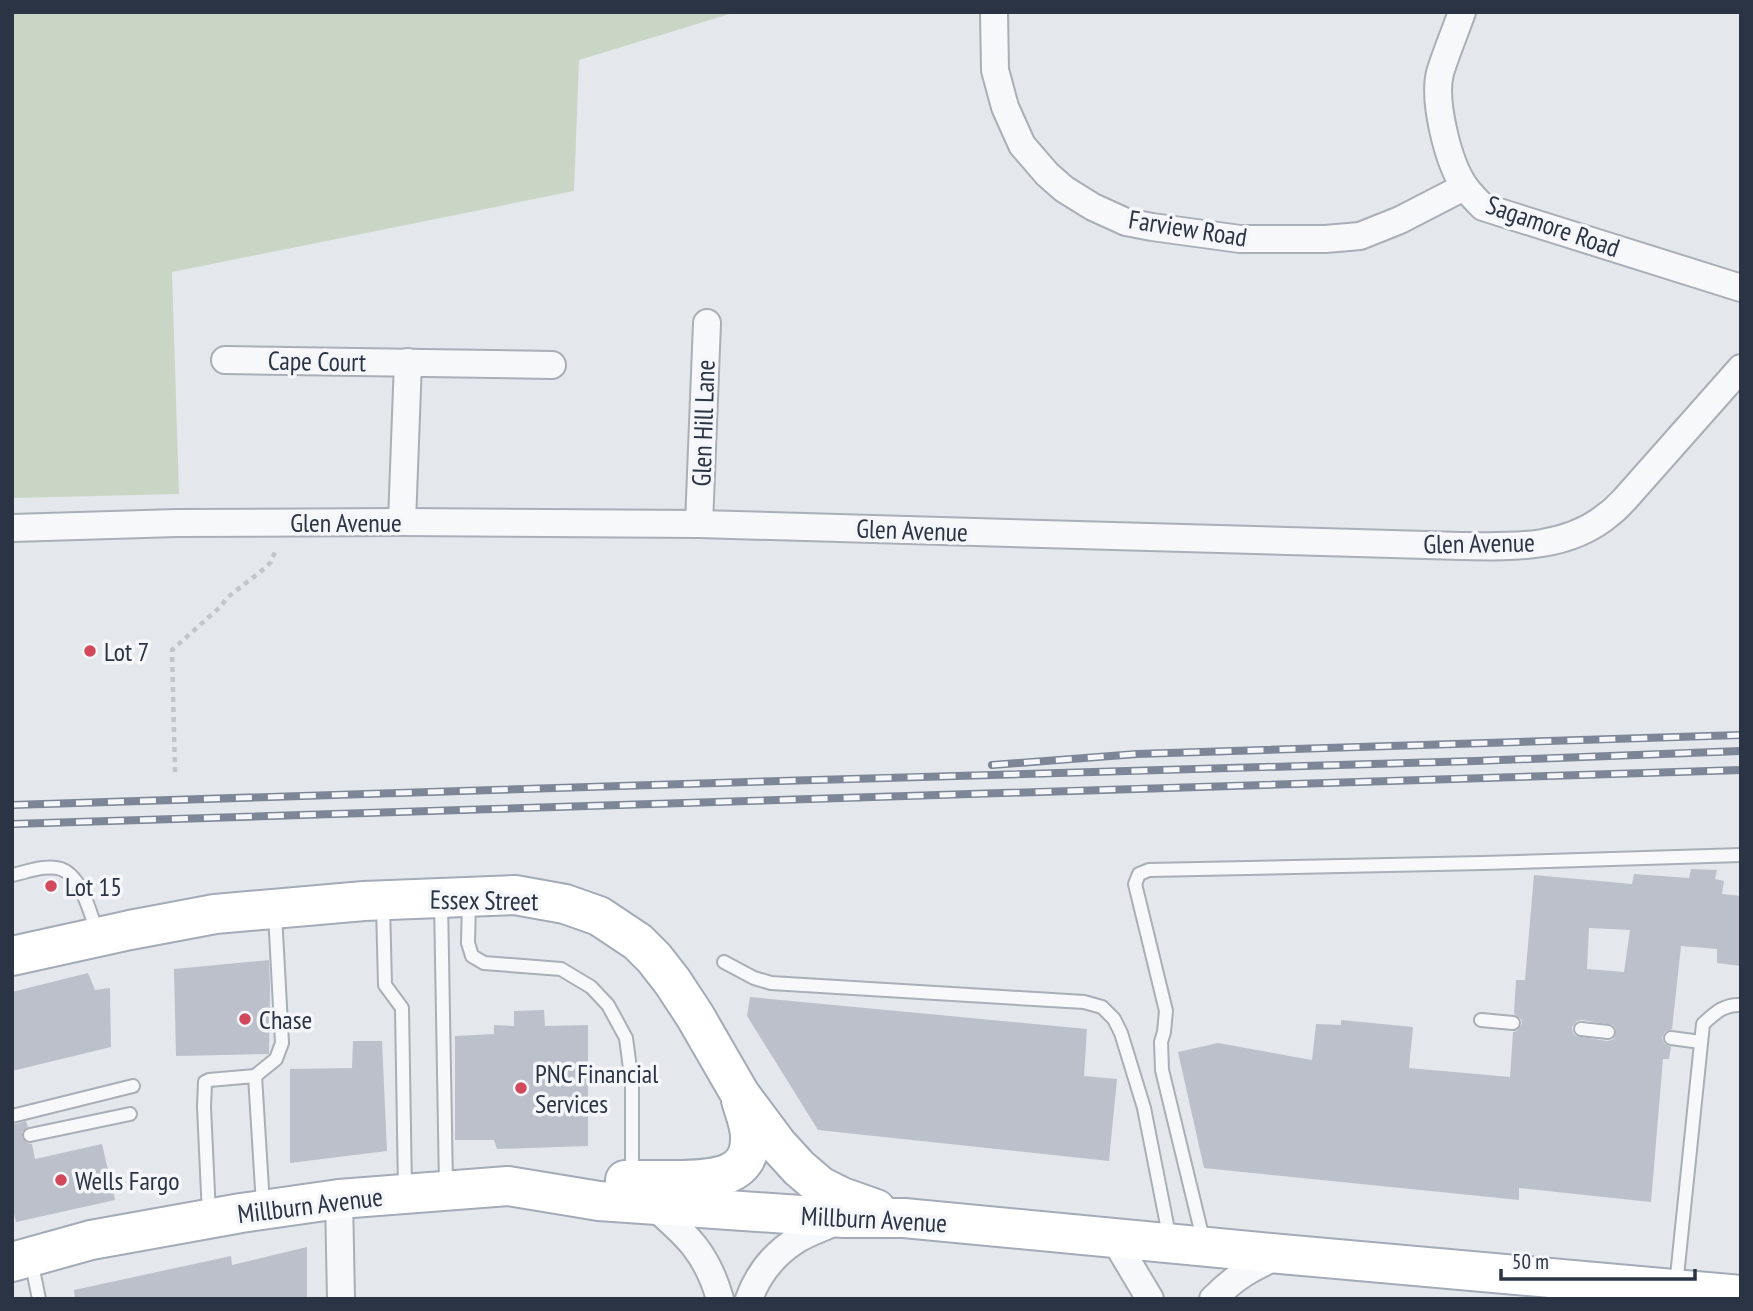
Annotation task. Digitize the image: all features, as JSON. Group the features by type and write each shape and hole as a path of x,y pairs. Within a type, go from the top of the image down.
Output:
{"main road":[{"name":"Essex Street","path":"12,956 215,914 383,900 515,895 565,904 599,916 638,942 654,958 673,981 740,1094 799,1168 820,1186 842,1197 904,1218"},
{"path":"642,1193 732,1173 741,1166 748,1153 750,1136 740,1094"},
{"name":"Millburn Avenue","path":"21,1259 91,1240 263,1210 339,1199 508,1186 642,1193 844,1218 904,1218 1707,1294"}],"street":[{"name":"Farview Road","path":"994,12 995,69 1004,107 1022,145 1064,189 1093,207 1126,222 1240,239 1325,239 1360,236 1400,220 1464,187"},
{"name":"Sagamore Road","path":"1462,12 1440,75 1437,96 1446,140 1455,166 1464,187 1483,208 1741,288"},
{"name":"Glen Hill Lane","path":"699,524 707,323"},
{"name":"Cape Court","path":"225,360 552,365"},
{"path":"402,522 408,362"},
{"name":"Glen Avenue","path":"12,528 177,523 699,524 1461,546 1533,545 1562,539 1609,515 1741,369"},
{"path":"642,1193 679,1227 698,1250 713,1276 720,1299"},
{"path":"339,1199 341,1299"},
{"path":"749,1299 761,1273 774,1258 799,1238 844,1218"},
{"path":"1113,1237 1150,1299"},
{"path":"1213,1299 1249,1269 1281,1254"},
{"path":"1490,1272 1519,1299"}],"lane":[{"path":"1188,1245 1162,1070 1161,1042 1166,1012 1136,891 1135,884 1139,874 1149,870 1741,855"},
{"path":"12,875 60,868 73,876 80,886 99,937"},
{"path":"455,897 472,956 484,962 561,970 591,987 608,1004 626,1038 642,1193"},
{"path":"446,1190 455,897"},
{"path":"383,900 385,985 402,1008 405,1194"},
{"path":"209,1219 205,1082 255,1076 276,1059 282,1043 275,909"},
{"path":"724,962 754,978 771,983 1084,1002 1102,1007 1114,1019 1121,1033 1188,1245"},
{"path":"1707,1294 1701,1042 1703,1024 1718,1010 1741,1005"},
{"path":"1481,1020 1513,1023"},
{"path":"1581,1029 1608,1032"},
{"path":"1671,1038 1701,1042"},
{"path":"255,1076 263,1210"},
{"path":"12,1116 132,1086"},
{"path":"30,1135 130,1114"},
{"path":"21,1259 38,1299"}],"path":[{"path":"175,772 172,650 228,597 265,568 271,562 276,549"}],"green space":[{"path":"12,12 736,12 579,60 574,191 172,272 179,494 12,498"}],"building":[{"path":"1691,869 1717,870 1715,879 1724,881 1722,894 1741,896 1741,966 1717,963 1717,949 1681,946 1672,1029 1665,1032 1662,1038 1665,1044 1671,1047 1669,1059 1663,1059 1651,1202 1519,1188 1519,1200 1204,1168 1178,1052 1218,1043 1312,1060 1316,1024 1341,1025 1341,1020 1413,1027 1409,1068 1510,1077 1513,1032 1522,1024 1521,1019 1514,1014 1516,980 1525,980 1534,875 1632,884 1634,874 1689,878","holes":["1589,928 1630,930 1624,972 1587,969","1582,1020 1613,1025 1616,1029 1615,1037 1607,1041 1576,1036 1572,1027"]},
{"path":"269,960 269,1054 176,1056 174,969"},
{"path":"88,973 95,990 110,988 111,1047 12,1071 12,992"},
{"path":"750,997 1087,1029 1084,1076 1117,1079 1109,1161 818,1130 747,1016"},
{"name":"PNC Financial Services","path":"544,1010 545,1026 588,1025 588,1146 497,1149 494,1140 455,1140 455,1036 494,1034 494,1025 514,1026 514,1011"},
{"path":"353,1041 382,1041 387,1151 290,1163 290,1069 352,1068"},
{"name":"Wells Fargo","path":"26,1121 28,1127 22,1132 22,1137 32,1144 35,1159 102,1144 115,1200 16,1222 12,1206 12,1125"},
{"path":"307,1247 307,1299 75,1299 74,1290 231,1256 232,1265"}],"railway":[{"path":"992,765 1137,754 1741,735"},
{"path":"12,805 1741,751"},
{"path":"12,824 1741,770"}],"place":[{"name":"Lot 7","path":"90,651"},
{"name":"Lot 15","path":"51,886"},
{"name":"Chase","path":"245,1019"},
{"name":"PNC Financial Services","path":"521,1088"},
{"name":"Wells Fargo","path":"61,1180"}]}
